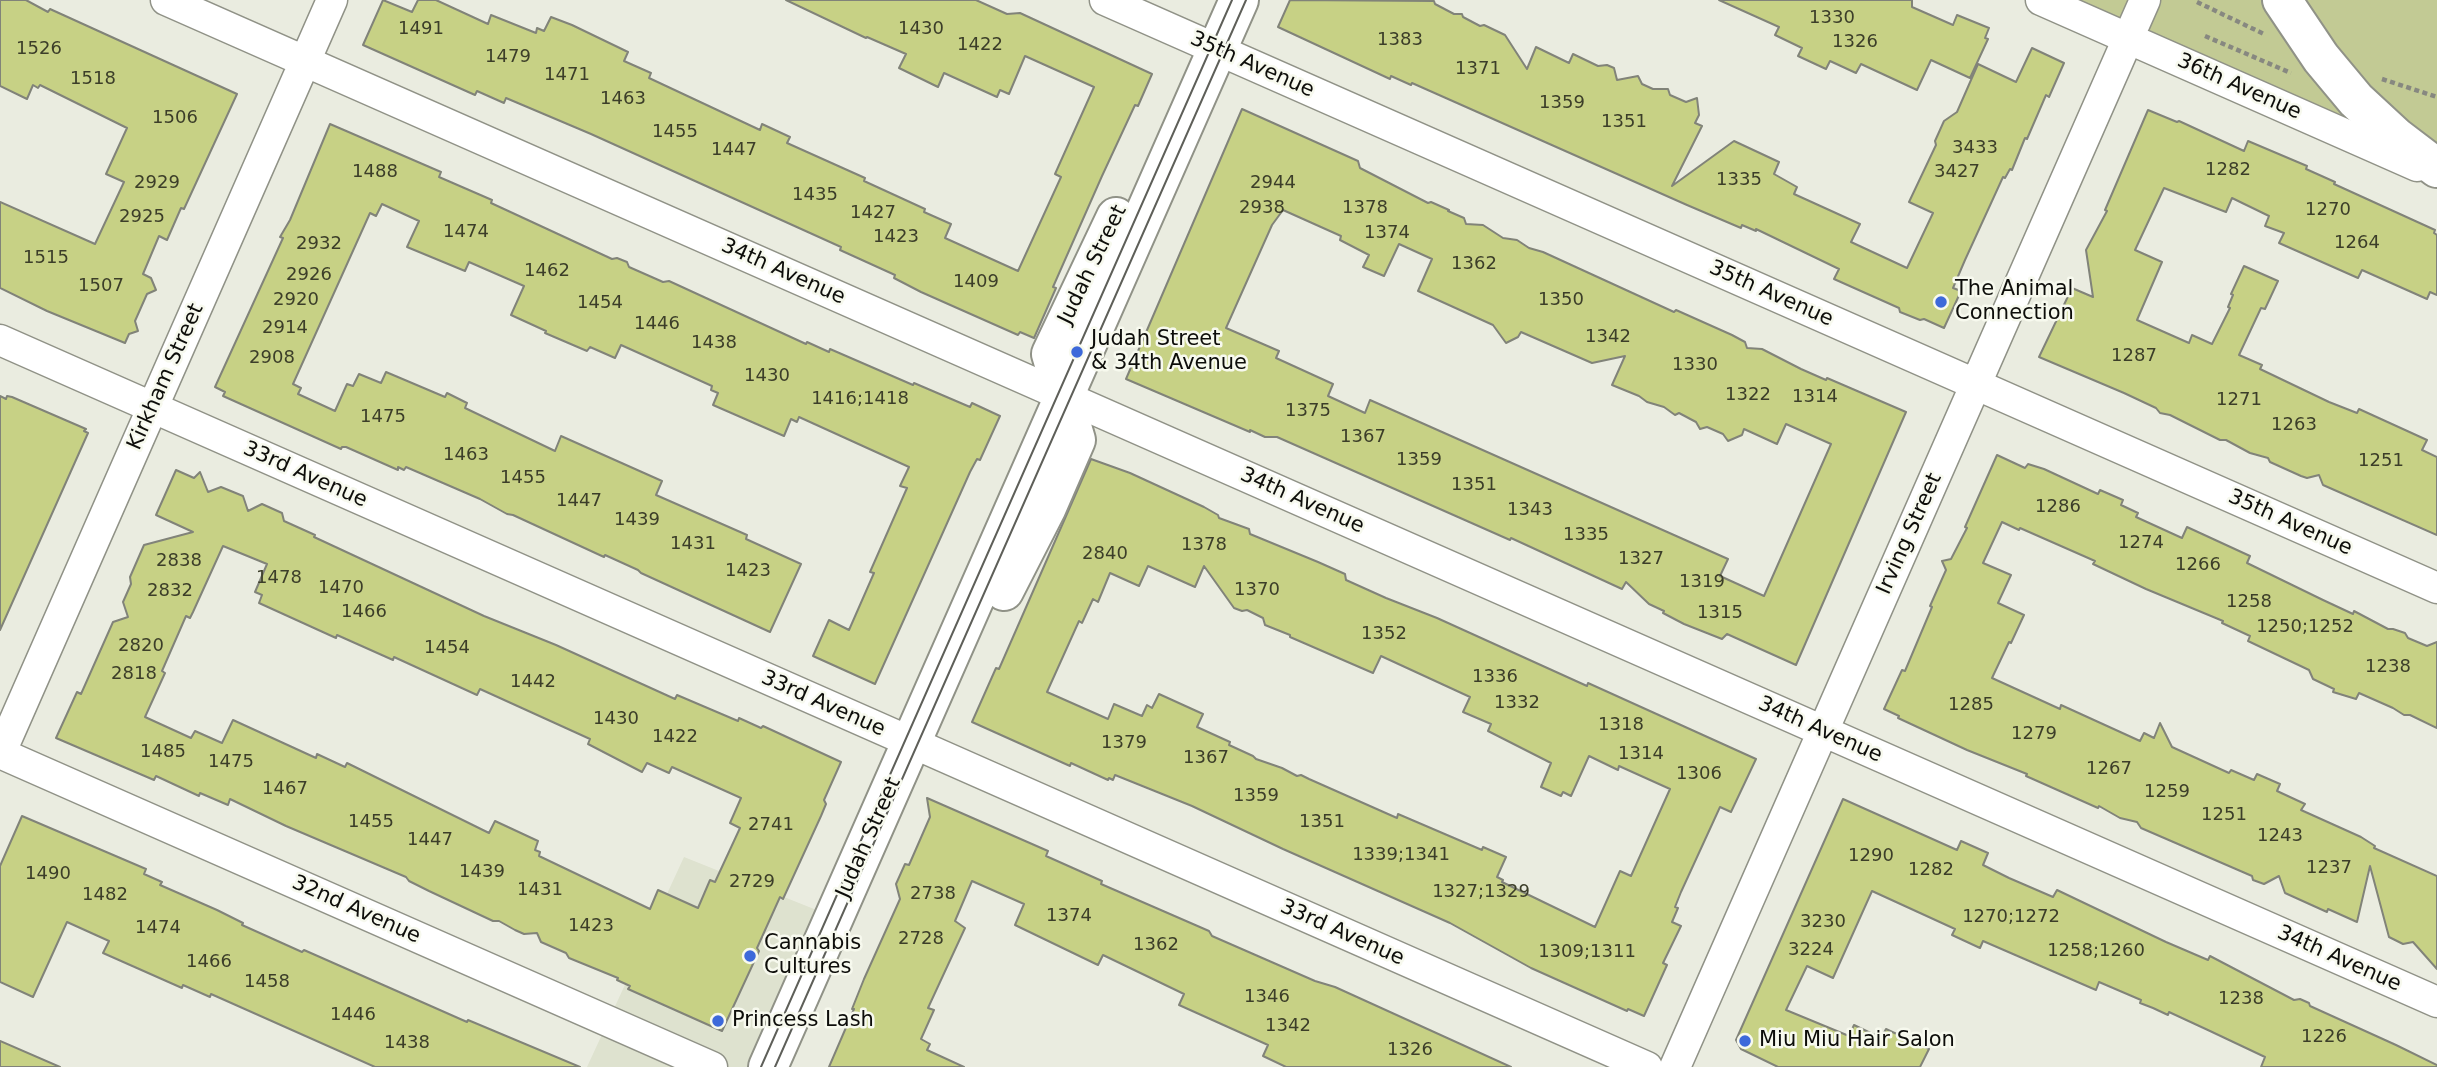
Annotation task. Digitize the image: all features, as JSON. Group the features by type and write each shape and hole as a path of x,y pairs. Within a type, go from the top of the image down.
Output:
{"street":[{"name":"34th Avenue","path":"166,0 2437,1002"},
{"name":"Kirkham Street","path":"0,753 332,0"},
{"name":"35th Avenue","path":"1105,0 2437,588"},
{"name":"Judah Street","path":"768,1067 1239,0"},
{"name":"36th Avenue","path":"2040,0 2437,175"},
{"name":"Irving Street","path":"1675,1067 2145,0"},
{"path":"2281,0 2321,58 2356,100 2396,137 2437,169"},
{"name":"33rd Avenue","path":"0,340 1647,1067"},
{"name":"32nd Avenue","path":"0,753 712,1067"}],"path":[{"path":"2197,2 2272,37"},
{"path":"2205,36 2298,76"},
{"path":"2373,76 2437,97"}],"shaded area":[{"path":"684,857 834,917 768,1067 587,1067"}],"green space":[{"path":"2041,0 2437,0 2437,175"}],"building":[{"path":"0,0 26,0 48,12 50,9 237,94 167,240 159,236 143,274 151,278 156,290 147,294 135,321 138,331 129,334 125,343 47,311 0,288 0,202 95,244 124,182 106,174 127,128 40,85 38,88 33,85 27,99 0,86"},
{"path":"383,0 412,12 418,0 436,0 488,24 491,15 536,33 537,28 544,31 551,17 572,25 628,52 624,61 651,73 649,78 760,130 762,124 790,137 787,143 925,209 924,212 951,224 945,238 1018,271 1061,177 1055,174 1094,87 1025,56 1009,94 1000,90 997,97 944,73 938,87 899,68 906,54 786,0 976,0 1007,14 1020,13 1152,74 1102,176 1053,287 1056,288 1034,338 1020,332 1018,335 921,292 894,278 895,275 840,250 841,247 591,134 506,98 504,103 477,91 475,95 363,45"},
{"path":"1290,0 1434,1 1454,14 1462,14 1480,26 1484,25 1505,35 1527,69 1536,47 1569,63 1573,54 1598,66 1607,65 1614,68 1617,80 1638,76 1642,84 1653,89 1668,89 1670,95 1686,102 1697,98 1699,115 1695,123 1702,126 1672,186 1734,141 1779,162 1774,174 1797,187 1794,194 1860,224 1851,242 1907,268 1933,213 1909,202 1936,145 1935,141 1944,121 1957,112 1978,64 2016,82 2032,48 2064,63 2049,97 2046,95 2027,139 2025,138 2012,170 2003,177 1965,260 1953,288 1961,291 1944,328 1900,312 1899,308 1834,279 1839,269 1756,229 1742,225 1741,228 1412,83 1411,85 1391,76 1390,79 1278,27"},
{"path":"1719,0 1912,0 1912,7 1953,25 1957,15 1989,28 1985,38 1988,39 1970,78 1931,60 1917,90 1861,64 1856,73 1830,61 1826,69 1798,56 1802,48 1775,35 1779,27"},
{"path":"1242,109 1358,161 1360,168 1428,203 1449,210 1464,218 1466,224 1483,225 1503,238 1517,240 1529,248 1732,335 1745,342 1747,348 1762,349 1826,380 1827,378 1906,412 1796,665 1727,634 1722,639 1684,624 1649,604 1626,582 1622,589 1277,437 1265,437 1250,432 1126,379","holes":["1283,210 1341,236 1340,240 1369,255 1363,267 1384,276 1399,244 1432,259 1418,291 1493,325 1506,343 1518,337 1521,332 1592,363 1625,356 1612,385 1664,407 1675,415 1679,413 1696,422 1700,429 1707,427 1723,434 1728,441 1742,435 1744,429 1777,444 1786,424 1831,444 1764,596 1720,576 1728,559 1370,400 1365,413 1328,396 1333,384 1276,358 1279,351 1226,328 1272,225"]},
{"path":"2148,110 2244,151 2248,141 2307,166 2306,169 2335,182 2334,184 2435,230 2437,295 2430,292 2427,299 2362,270 2358,278 2279,243 2284,233 2265,226 2269,216 2232,198 2226,212 2164,188 2135,250 2162,262 2137,320 2189,343 2192,335 2212,344 2230,308 2231,294 2244,266 2278,281 2265,309 2261,308 2239,355 2262,365 2260,369 2329,402 2357,413 2359,409 2427,440 2422,450 2437,457 2437,535 2323,485 2319,475 2307,478 2301,476 2270,462 2268,458 2250,453 2226,440 2220,440 2170,415 2160,413 2156,408 2124,393 2039,357 2072,288 2093,297 2086,250 2107,211 2105,210"},
{"path":"330,124 441,172 439,177 492,200 491,203 612,259 627,262 629,267 663,282 669,281 806,344 807,342 829,352 830,349 913,385 914,383 970,407 972,403 1000,416 980,460 977,459 970,472 875,684 813,656 829,620 849,630 874,573 870,572 907,488 900,486 909,467 799,417 797,422 791,419 784,436 713,405 718,393 711,390 712,386 621,345 615,358 590,347 587,351 545,333 546,331 511,315 524,286 469,262 465,271 407,247 419,221 382,204 376,216 370,213 293,384 301,388 298,394 335,411 347,384 353,386 359,374 381,383 386,372 445,397 447,393 467,403 465,408 555,451 561,436 662,481 656,495 747,535 746,539 801,564 770,632 406,467 404,470 398,467 398,470 346,447 341,449 223,396 225,392 215,387 283,238 280,237 290,220"},
{"path":"0,396 6,399 7,396 12,397 86,429 84,431 88,433 0,630"},
{"path":"1997,455 2025,468 2028,464 2044,469 2098,494 2100,490 2123,500 2121,505 2138,513 2136,517 2182,538 2187,527 2250,556 2247,563 2353,614 2354,611 2388,629 2405,633 2408,638 2427,646 2437,642 2437,728 2359,693 2356,699 2333,692 2334,689 2313,679 2309,670 2248,641 2250,636 2222,623 2223,621 2146,589 2093,564 2095,561 2020,528 2019,530 2002,522 1983,563 2011,575 1998,603 2024,615 1992,678 2060,709 2061,705 2140,741 2144,733 2154,738 2160,723 2172,747 2229,773 2231,770 2254,780 2257,774 2280,784 2277,791 2305,804 2301,810 2361,837 2375,846 2374,848 2437,876 2437,969 2413,942 2403,944 2389,937 2370,866 2357,922 2285,893 2279,876 2264,884 2253,880 2252,876 2141,828 2137,822 2120,818 2099,806 2098,808 2026,776 2027,774 1967,750 1884,709 1902,670 1905,671 1932,607 1930,606 1946,570 1942,561 1951,559"},
{"path":"1091,459 1130,473 1204,507 1219,518 1249,529 1250,534 1345,574 1346,580 1587,686 1588,683 1756,759 1731,812 1720,807 1681,892 1672,922 1681,926 1663,963 1667,965 1644,1016 1531,968 1450,923 1192,806 1115,775 1113,780 1108,780 1071,763 1070,766 972,722 996,668 999,669","holes":["1148,566 1195,587 1204,566 1234,608 1247,610 1263,618 1265,625 1373,673 1381,656 1470,697 1463,712 1491,724 1488,731 1551,763 1541,787 1561,796 1563,792 1571,796 1589,756 1670,789 1631,876 1620,871 1595,927 1502,882 1503,880 1497,877 1506,857 1483,847 1482,850 1398,814 1397,818 1301,775 1297,776 1256,759 1229,745 1230,742 1197,727 1203,714 1159,694 1152,708 1147,705 1142,716 1114,704 1108,719 1047,692 1079,621 1082,623 1093,599 1098,602 1110,573 1139,586"]},
{"path":"176,470 194,478 200,472 208,492 221,487 243,496 248,511 262,504 282,513 284,521 315,535 314,537 484,616 675,699 677,695 738,721 739,718 761,728 763,726 841,762 824,800 826,804 821,816 783,899 780,897 757,948 759,951 722,1031 628,989 630,986 617,980 618,978 569,958 566,953 541,942 537,933 524,934 499,921 493,921 409,881 406,877 230,799 228,805 200,793 199,796 156,776 154,780 56,738 77,692 81,694 113,622 128,617 123,602 144,545 193,532 156,515","holes":["223,546 267,564 255,592 262,595 259,603 336,638 337,635 393,660 394,657 477,695 480,689 590,739 588,744 642,772 647,763 669,773 672,767 741,798 730,823 740,828 715,882 710,880 698,908 658,890 650,909 539,856 540,852 535,850 538,841 495,821 489,833 347,763 345,767 317,754 316,758 233,720 222,743 195,731 191,738 145,717 186,616 190,618"]},
{"path":"927,798 1048,851 1046,856 1102,881 1101,884 1209,931 1212,936 1315,981 1335,987 1511,1067 1286,1067 1263,1056 1268,1045 1179,1005 1184,994 1103,955 1098,965 1015,925 1024,904 972,881 955,921 965,928 928,1008 934,1010 921,1039 930,1044 927,1050 964,1067 829,1067 900,899 896,884 905,864 909,865 930,817"},
{"path":"1843,799 1957,850 1961,841 1988,853 1983,865 2009,878 2053,897 2057,890 2166,942 2208,960 2210,956 2294,1000 2300,999 2309,1003 2310,1006 2437,1067 2261,1067 2265,1057 2169,1012 2168,1015 2099,982 2096,990 1983,941 1980,948 1952,935 1955,929 1872,891 1833,978 1807,966 1786,1010 1849,1036 1854,1025 1881,1038 1886,1029 1929,1049 1920,1067 1778,1067 1741,1049 1736,1040"},
{"path":"22,816 146,869 144,874 162,882 160,885 302,952 304,950 467,1022 468,1020 580,1067 375,1067 211,994 210,997 183,985 182,988 103,953 109,941 67,922 33,997 0,982 0,866"},
{"path":"0,1041 60,1067 0,1067"}],"tram line":[{"path":"761,1067 1232,0"},
{"path":"775,1067 1246,0"}],"place":[{"name":"The Animal Connection","path":"1941,302"},
{"name":"Judah Street & 34th Avenue","path":"1077,352"},
{"name":"Cannabis Cultures","path":"750,956"},
{"name":"Princess Lash","path":"718,1021"},
{"name":"Miu Miu Hair Salon","path":"1745,1041"}]}
